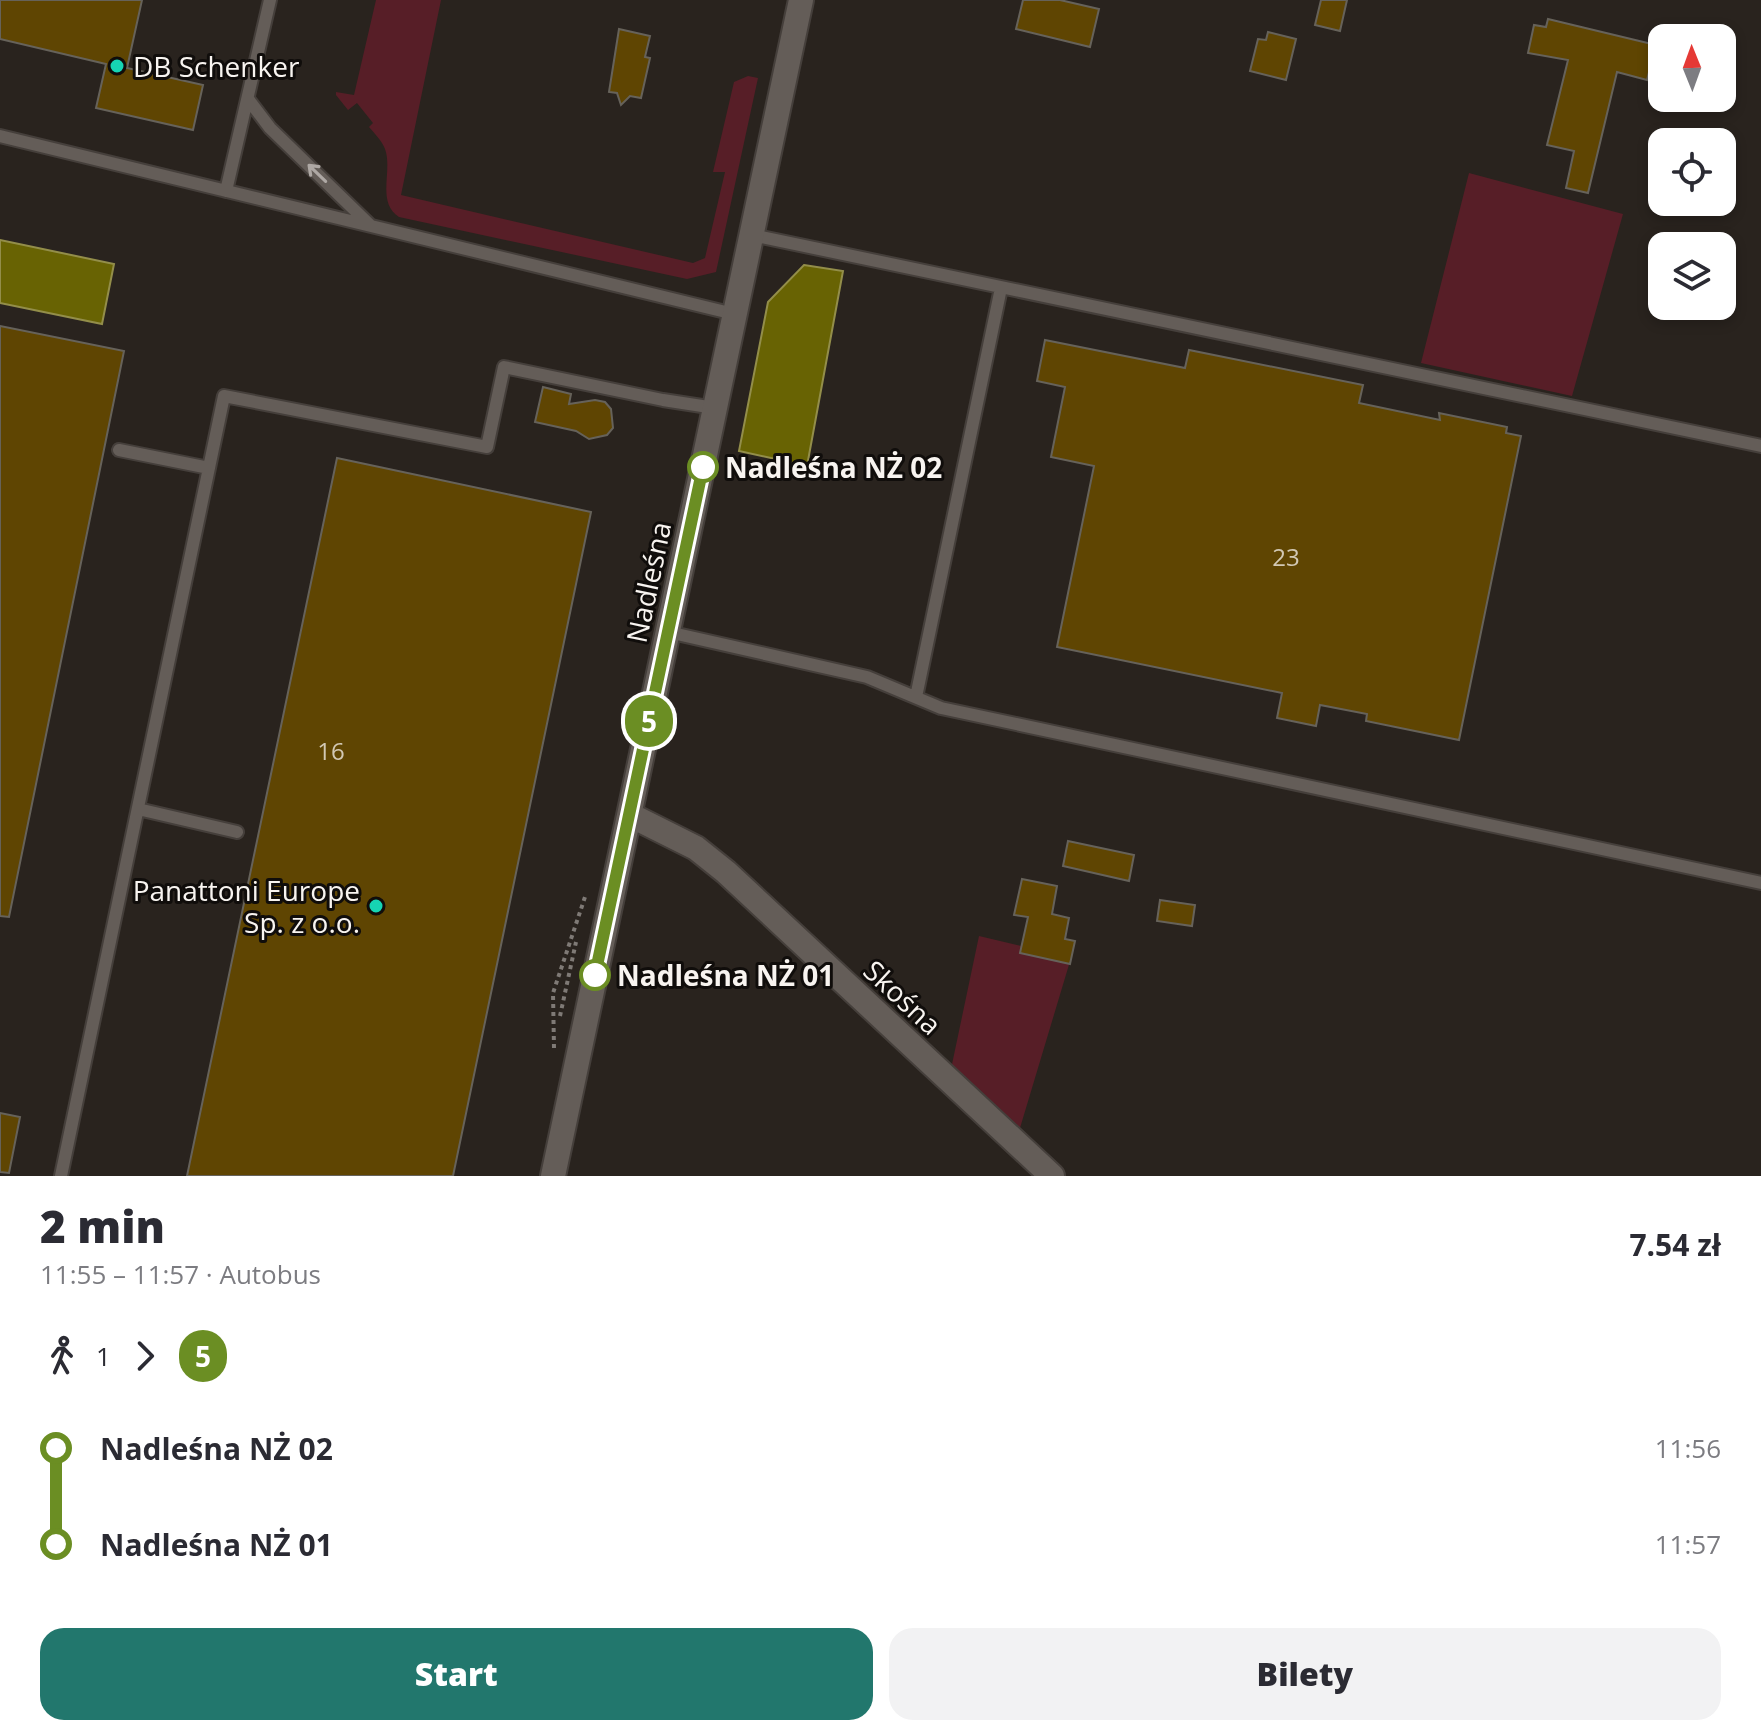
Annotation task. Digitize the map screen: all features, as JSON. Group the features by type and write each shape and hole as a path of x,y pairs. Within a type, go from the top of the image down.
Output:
{"street":[{"name":"Nadleśna","path":"553,1176 801,0"},
{"name":"Skośna","path":"630,815 696,848 726,872 1052,1176"}],"lane":[{"path":"226,191 270,0"},
{"path":"248,99 270,128 373,227"},
{"path":"0,136 734,314"},
{"path":"752,235 1761,446"},
{"path":"916,697 1001,288"},
{"path":"61,1176 224,396 487,447 504,367 715,408"},
{"path":"119,450 209,468"},
{"path":"668,632 867,677 941,708 984,718 1761,883"},
{"path":"138,809 237,832"}],"shaded area":[{"path":"376,0 441,0 401,195 693,263 705,258 725,172 713,172 734,82 748,76 758,78 716,272 687,279 399,217 388,203 387,158 382,143 369,127 373,123 357,103 348,110 336,95 336,92 354,95"},
{"path":"1469,173 1623,214 1572,396 1421,363"},
{"path":"0,240 114,264 102,324 0,303"},
{"path":"804,265 843,271 807,466 739,451 768,302"},
{"path":"979,936 1071,958 1020,1128 951,1069"}],"building":[{"name":"DB Schenker","path":"0,0 142,0 127,68 203,85 193,130 96,108 106,64 0,39"},
{"path":"1023,0 1060,0 1099,9 1090,47 1016,29"},
{"path":"1321,0 1347,0 1340,31 1315,25"},
{"path":"1548,19 1648,43 1647,80 1617,72 1588,193 1566,188 1574,151 1547,145 1568,60 1528,53 1534,25 1546,27"},
{"path":"619,29 650,36 645,57 650,58 641,98 630,96 621,105 617,93 609,92"},
{"path":"1268,32 1296,39 1286,80 1250,71 1258,39 1266,40"},
{"path":"0,326 124,351 9,917 0,916"},
{"path":"1045,340 1185,368 1189,350 1363,385 1359,403 1440,420 1439,413 1507,427 1506,433 1521,436 1459,740 1366,721 1367,714 1320,705 1316,726 1277,718 1282,693 1057,647 1094,466 1051,457 1065,387 1037,381"},
{"path":"543,387 571,394 569,404 595,400 605,402 611,409 613,428 607,435 589,439 576,431 535,422"},
{"name":"Panattoni Europe Sp. z o.o.","path":"337,458 591,512 453,1176 187,1176"},
{"path":"1068,841 1134,855 1129,881 1063,866"},
{"path":"1022,879 1057,886 1052,914 1069,918 1065,939 1075,941 1070,964 1020,953 1028,917 1014,915"},
{"path":"1160,900 1195,905 1192,926 1157,921"},
{"path":"0,1113 20,1117 9,1173 0,1172"}],"bus line":[{"name":"5","path":"595,975 703,467"}],"place":[{"name":"DB Schenker","path":"117,66"},
{"name":"Nadleśna NŻ 02","path":"703,467"},
{"name":"Panattoni Europe Sp. z o.o.","path":"376,906"},
{"name":"Nadleśna NŻ 01","path":"595,975"}]}
